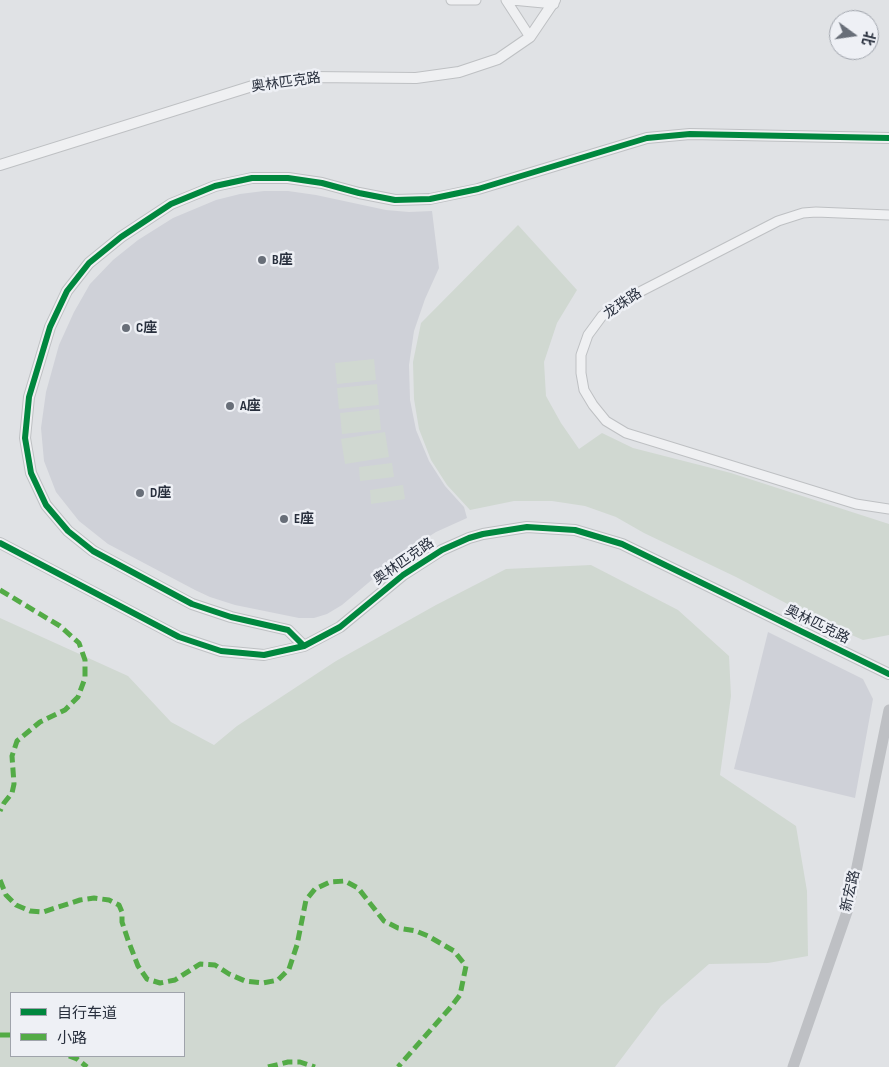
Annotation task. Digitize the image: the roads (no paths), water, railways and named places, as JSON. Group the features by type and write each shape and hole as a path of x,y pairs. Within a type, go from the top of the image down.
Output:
{"main road":[{"name":"新宏路","path":"793,1067 849,906 889,710"}],"street":[{"path":"451,0 476,0"},
{"path":"506,0 530,36"},
{"path":"512,0 554,2"},
{"name":"奥林匹克路","path":"0,165 262,83 310,77 416,78 460,72 498,59 530,36 554,2"},
{"path":"304,646 288,630 231,617 192,604 93,551 68,532 46,505 30,474 25,438 29,398 50,327 67,291 89,263 120,237 172,204 215,186 252,178 288,178 322,183 395,200 430,199 478,189 647,138 690,134 889,138"},
{"name":"龙珠路","path":"889,215 803,213 769,225 624,300 602,316 588,335 581,355 581,373 584,390 593,406 606,422 626,433 856,504 889,509"},
{"name":"奥林匹克路","path":"0,543 180,637 221,651 264,655 304,646 340,627 403,575 442,550 483,534 528,527 575,530 622,544 889,674"}],"place":[{"name":"B座","path":"262,260"},
{"name":"C座","path":"126,328"},
{"name":"A座","path":"230,406"},
{"name":"D座","path":"140,493"},
{"name":"E座","path":"284,519"}]}
